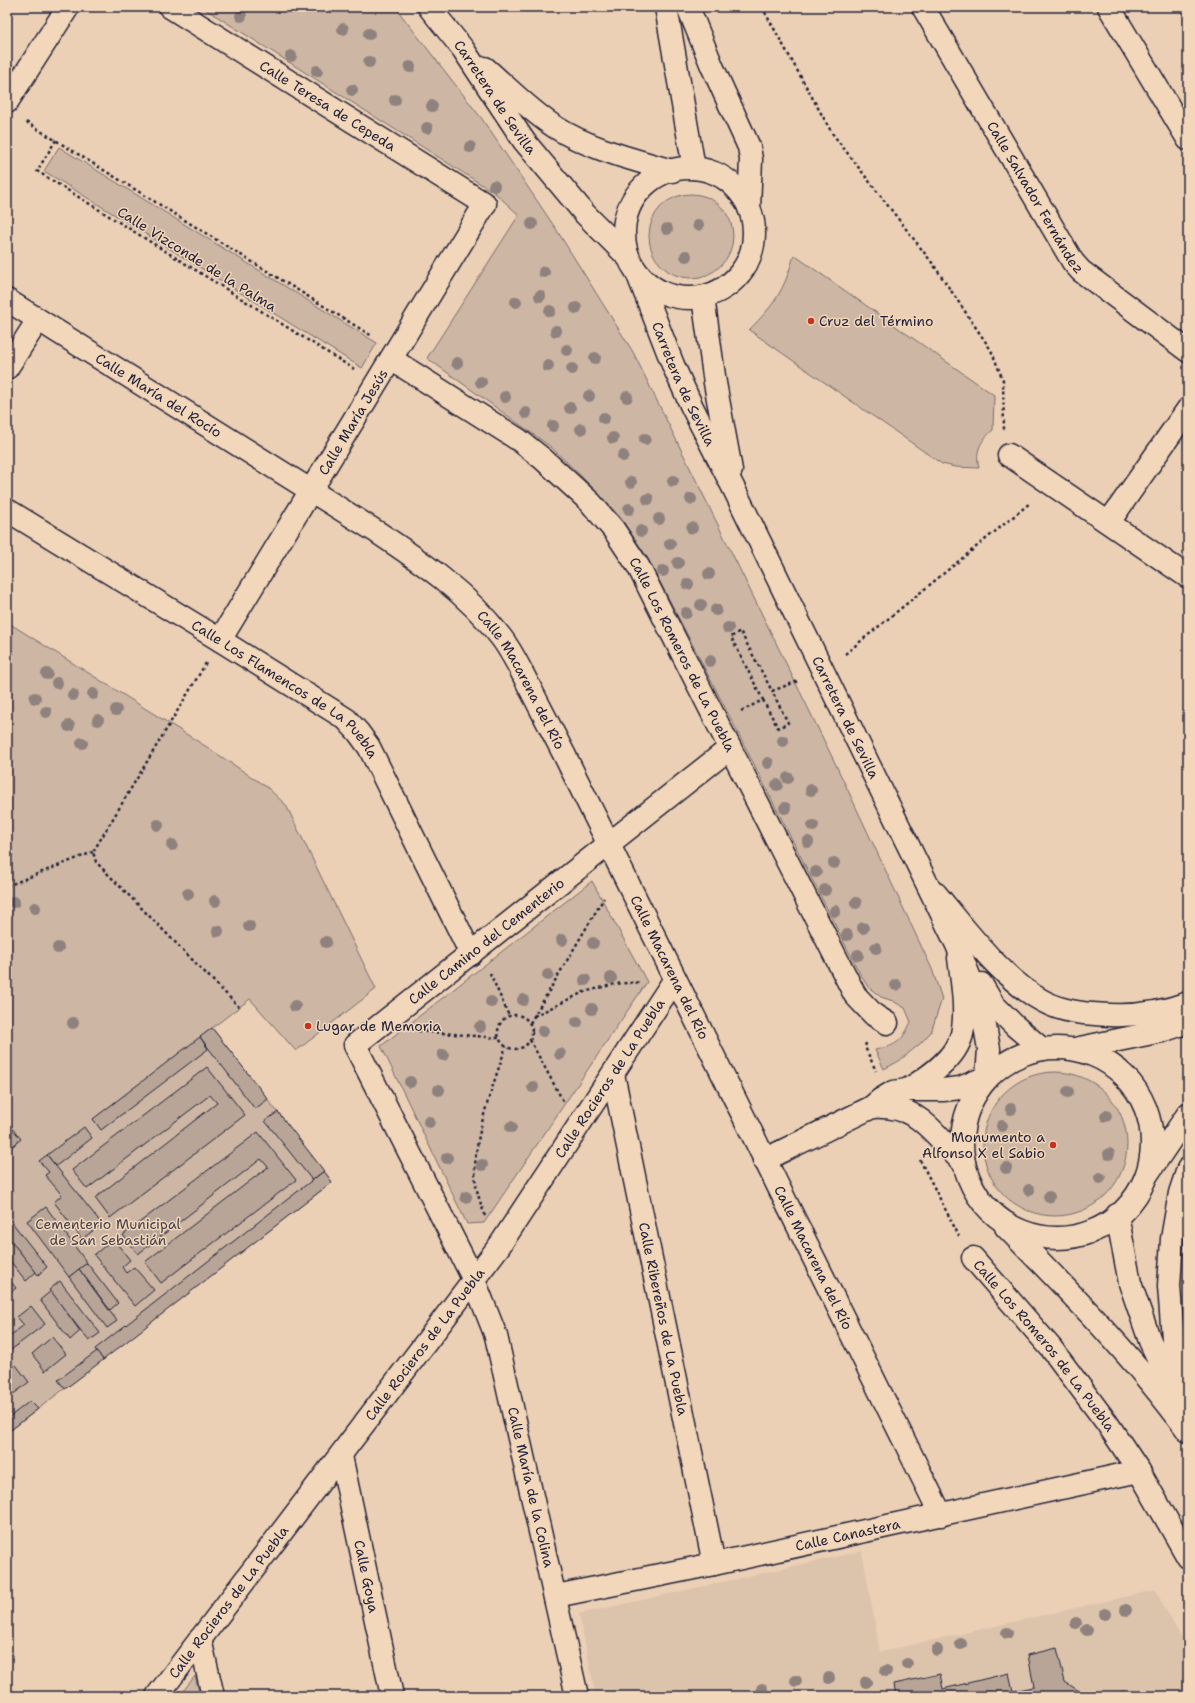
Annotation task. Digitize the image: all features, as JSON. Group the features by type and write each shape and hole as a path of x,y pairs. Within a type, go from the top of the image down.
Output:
{"street":[{"path":"7,102 68,7"},
{"name":"Calle Teresa de Cepeda","path":"170,7 485,204"},
{"path":"429,7 463,49"},
{"path":"666,7 694,168"},
{"path":"688,7 712,66 749,147 751,159 749,208 754,230 751,252 740,272 724,288 703,297 685,298 668,295 652,287 638,275 627,256 623,235 627,213 636,194 652,180 672,171 694,168 711,172 727,180 740,192 749,208"},
{"name":"Calle Salvador Fernández","path":"923,7 1073,262 1080,271 1188,351"},
{"path":"1108,7 1188,139"},
{"name":"Carretera de Sevilla","path":"463,49 530,108 555,126 594,146 672,171"},
{"name":"Carretera de Sevilla","path":"463,49 524,141 584,214 627,256"},
{"name":"Calle María Jesús","path":"220,640 485,204"},
{"name":"Carretera de Sevilla","path":"638,275 673,364 692,407 824,670 957,945 982,1009 989,1049 987,1077"},
{"name":"Carretera de Sevilla","path":"703,297 715,383 734,489"},
{"name":"Calle María del Rocío","path":"7,300 311,490"},
{"path":"7,368 38,320"},
{"name":"Calle Los Romeros de La Puebla","path":"394,354 519,440 566,478 590,502 614,530 638,566 855,995 874,1015 887,1023"},
{"path":"1109,522 1188,409"},
{"path":"1008,456 1109,522 1188,577"},
{"name":"Calle Macarena del Río","path":"311,490 416,558 452,586 480,613 500,636 512,654 609,845 941,1515"},
{"name":"Calle Los Flamencos de La Puebla","path":"7,510 346,719 369,747 475,951"},
{"name":"Calle Camino del Cementerio","path":"474,1280 355,1044 475,951 730,748"},
{"path":"926,882 997,964 1027,991 1051,1005 1080,1014 1126,1015 1176,1008 1188,1004"},
{"path":"907,1090 933,1073 943,1064 955,1049 962,1035 963,993 957,945"},
{"name":"Carretera de Sevilla","path":"957,945 993,1004 1015,1026 1042,1049"},
{"name":"Calle Rocieros de La Puebla","path":"158,1696 500,1244 675,980"},
{"path":"764,1160 872,1107 893,1092 960,1088 987,1077 1012,1059 1042,1049 1075,1049 1162,1031 1188,1022"},
{"path":"1075,1049 1105,1060 1130,1081 1146,1109 1149,1122 1152,1141 1148,1173"},
{"name":"Calle Ribereños de La Puebla","path":"613,1074 714,1564"},
{"path":"987,1077 971,1103 962,1132 964,1163 974,1191 994,1214 1106,1330 1162,1396 1188,1431"},
{"path":"872,1107 887,1106 905,1111 920,1118 964,1163"},
{"path":"994,1214 1019,1230 1049,1238 1079,1235 1107,1223 1132,1202 1148,1173 1188,1114"},
{"path":"1188,1169 1180,1193 1172,1239 1169,1286 1174,1352 1188,1416"},
{"path":"1117,1215 1130,1283 1150,1342 1188,1420"},
{"name":"Calle Los Romeros de La Puebla","path":"973,1258 1051,1348 1080,1385 1139,1471 1188,1558"},
{"name":"Calle María de la Colina","path":"474,1280 498,1342 556,1596 577,1696"},
{"name":"Calle Goya","path":"341,1456 392,1696"},
{"name":"Calle Canastera","path":"556,1596 714,1564 1139,1471"},
{"path":"200,1639 213,1696"}],"path":[{"path":"762,7 832,133 933,264 991,350 1003,380 1005,444 1008,456"},
{"name":"Calle Vizconde de la Palma","path":"25,121 394,354"},
{"name":"Calle Vizconde de la Palma","path":"56,140 37,171 377,383"},
{"path":"772,691 824,670 1052,485"},
{"path":"740,631 788,722 778,728 763,700 731,637 740,631"},
{"path":"7,886 93,852 220,640"},
{"path":"718,724 763,700"},
{"path":"93,852 96,862 239,1007"},
{"path":"530,1023 621,870"},
{"path":"475,951 510,1016"},
{"path":"534,1016 584,992 615,984 675,980"},
{"path":"510,1016 521,1016 530,1023 532,1029 530,1040 522,1047 516,1049 506,1046 499,1038 498,1032 501,1022 510,1016"},
{"path":"379,1026 499,1038"},
{"path":"530,1040 577,1127"},
{"path":"500,1244 486,1219 476,1189 475,1159 484,1117 506,1046"},
{"name":"Calle Los Romeros de La Puebla","path":"918,1156 955,1231 973,1258"}],"shaded area":[{"path":"862,1551 880,1652 1155,1590 1188,1650 1188,1696 596,1696 579,1614"}],"green space":[{"path":"202,7 395,7 482,119 556,229 633,352 836,765 932,969 942,999 931,1032 921,1043 899,1061 884,1069 875,1050 898,1042 904,1035 911,1022 905,1008 893,1001 881,997 868,987 859,972 647,557 620,517 551,447 427,358 519,215 495,193"},
{"path":"59,147 377,343 362,368 44,171"},
{"path":"691,194 707,197 721,206 730,220 733,236 730,252 721,266 707,275 691,278 675,275 661,266 652,252 649,236 652,220 661,206 675,197"},
{"path":"794,255 994,395 993,430 982,442 978,451 979,468 955,467 942,464 749,330 766,312 778,296"},
{"name":"Cementerio Municipal de San Sebastián","path":"7,622 210,749 268,788 286,805 376,989 296,1051 250,999 212,1028 332,1182 7,1433"},
{"path":"592,881 647,982 484,1223 467,1224 381,1046"},
{"path":"1048,1072 1062,1072 1089,1080 1101,1088 1111,1098 1122,1116 1126,1130 1126,1158 1122,1172 1111,1190 1101,1200 1083,1211 1062,1216 1048,1216 1021,1208 1009,1200 999,1190 988,1172 983,1151 983,1137 991,1110 999,1098 1009,1088 1027,1077"},
{"path":"195,1676 200,1696 179,1696"}],"building":[{"path":"212,1028 268,1099 255,1109 200,1037"},
{"path":"200,1037 208,1049 101,1130 93,1119"},
{"path":"207,1067 245,1115 110,1218 95,1198 217,1103 210,1095 87,1189 72,1170"},
{"path":"278,1112 324,1171 312,1180 265,1121"},
{"path":"7,1122 21,1139 7,1151"},
{"path":"84,1127 92,1138 56,1166 47,1155"},
{"path":"258,1132 296,1180 161,1283 145,1262 268,1167 261,1159 138,1254 123,1235"},
{"path":"47,1155 102,1224 82,1239 54,1202 62,1195 45,1175 49,1172 39,1161"},
{"path":"324,1171 332,1182 103,1360 95,1349"},
{"path":"46,1207 87,1263 69,1277 27,1221"},
{"path":"7,1216 47,1267 38,1275 7,1236"},
{"path":"7,1236 36,1272 26,1281 7,1257"},
{"path":"113,1239 130,1260 122,1267 126,1273 134,1267 154,1290 135,1306 94,1255"},
{"path":"87,1263 118,1303 110,1310 79,1269"},
{"path":"79,1269 117,1321 107,1328 69,1277"},
{"path":"7,1277 16,1288 7,1295"},
{"path":"60,1281 100,1333 89,1341 49,1290"},
{"path":"51,1291 80,1331 70,1340 40,1300"},
{"path":"31,1306 45,1324 7,1353 7,1338 24,1325 17,1317"},
{"path":"52,1337 66,1354 45,1371 32,1354"},
{"path":"97,1351 103,1360 65,1389 58,1380"},
{"path":"16,1365 29,1382 7,1399 7,1372"},
{"path":"30,1401 38,1409 7,1433 7,1419"},
{"path":"1057,1648 1065,1682 1087,1696 896,1696 894,1684 940,1674 943,1689 1009,1673 1013,1691 1034,1687 1028,1655"},
{"path":"1124,1691 1125,1696 1102,1696"}],"place":[{"name":"Cruz del Término","path":"811,321"},
{"name":"Lugar de Memoria","path":"308,1026"},
{"name":"Monumento a Alfonso X el Sabio","path":"1053,1145"}]}
